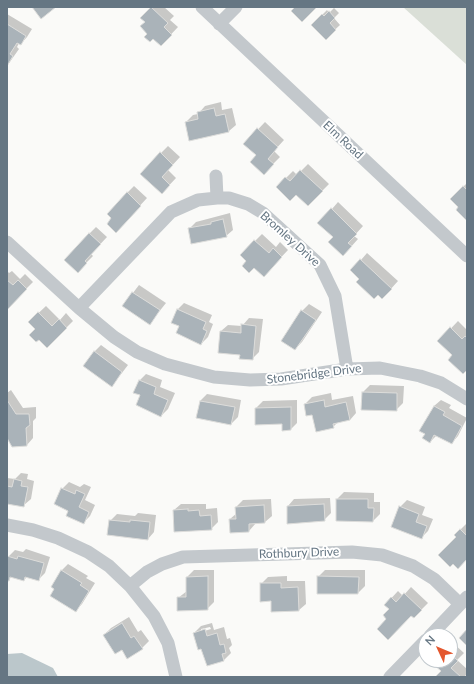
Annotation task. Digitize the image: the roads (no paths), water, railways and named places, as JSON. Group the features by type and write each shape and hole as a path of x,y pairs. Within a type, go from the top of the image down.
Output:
{"street":[{"name":"Elm Road","path":"202,7 467,256"},
{"path":"219,24 236,7"},
{"path":"216,176 217,198"},
{"name":"Bromley Drive","path":"79,308 171,212 198,200 217,198 239,201 264,213 320,265 335,296 347,369"},
{"name":"Stonebridge Drive","path":"7,242 79,308 114,337 137,352 165,364 191,372 233,379 267,380 310,376 347,369 380,368 409,373 441,384 467,399"},
{"path":"7,525 33,530 71,544 109,566 130,586 154,616 163,632 173,657 176,677"},
{"name":"Rothbury Drive","path":"130,586 146,572 162,564 183,557 352,552 382,555 414,566 464,600"},
{"path":"438,628 464,600"},
{"path":"390,677 418,648"}]}
